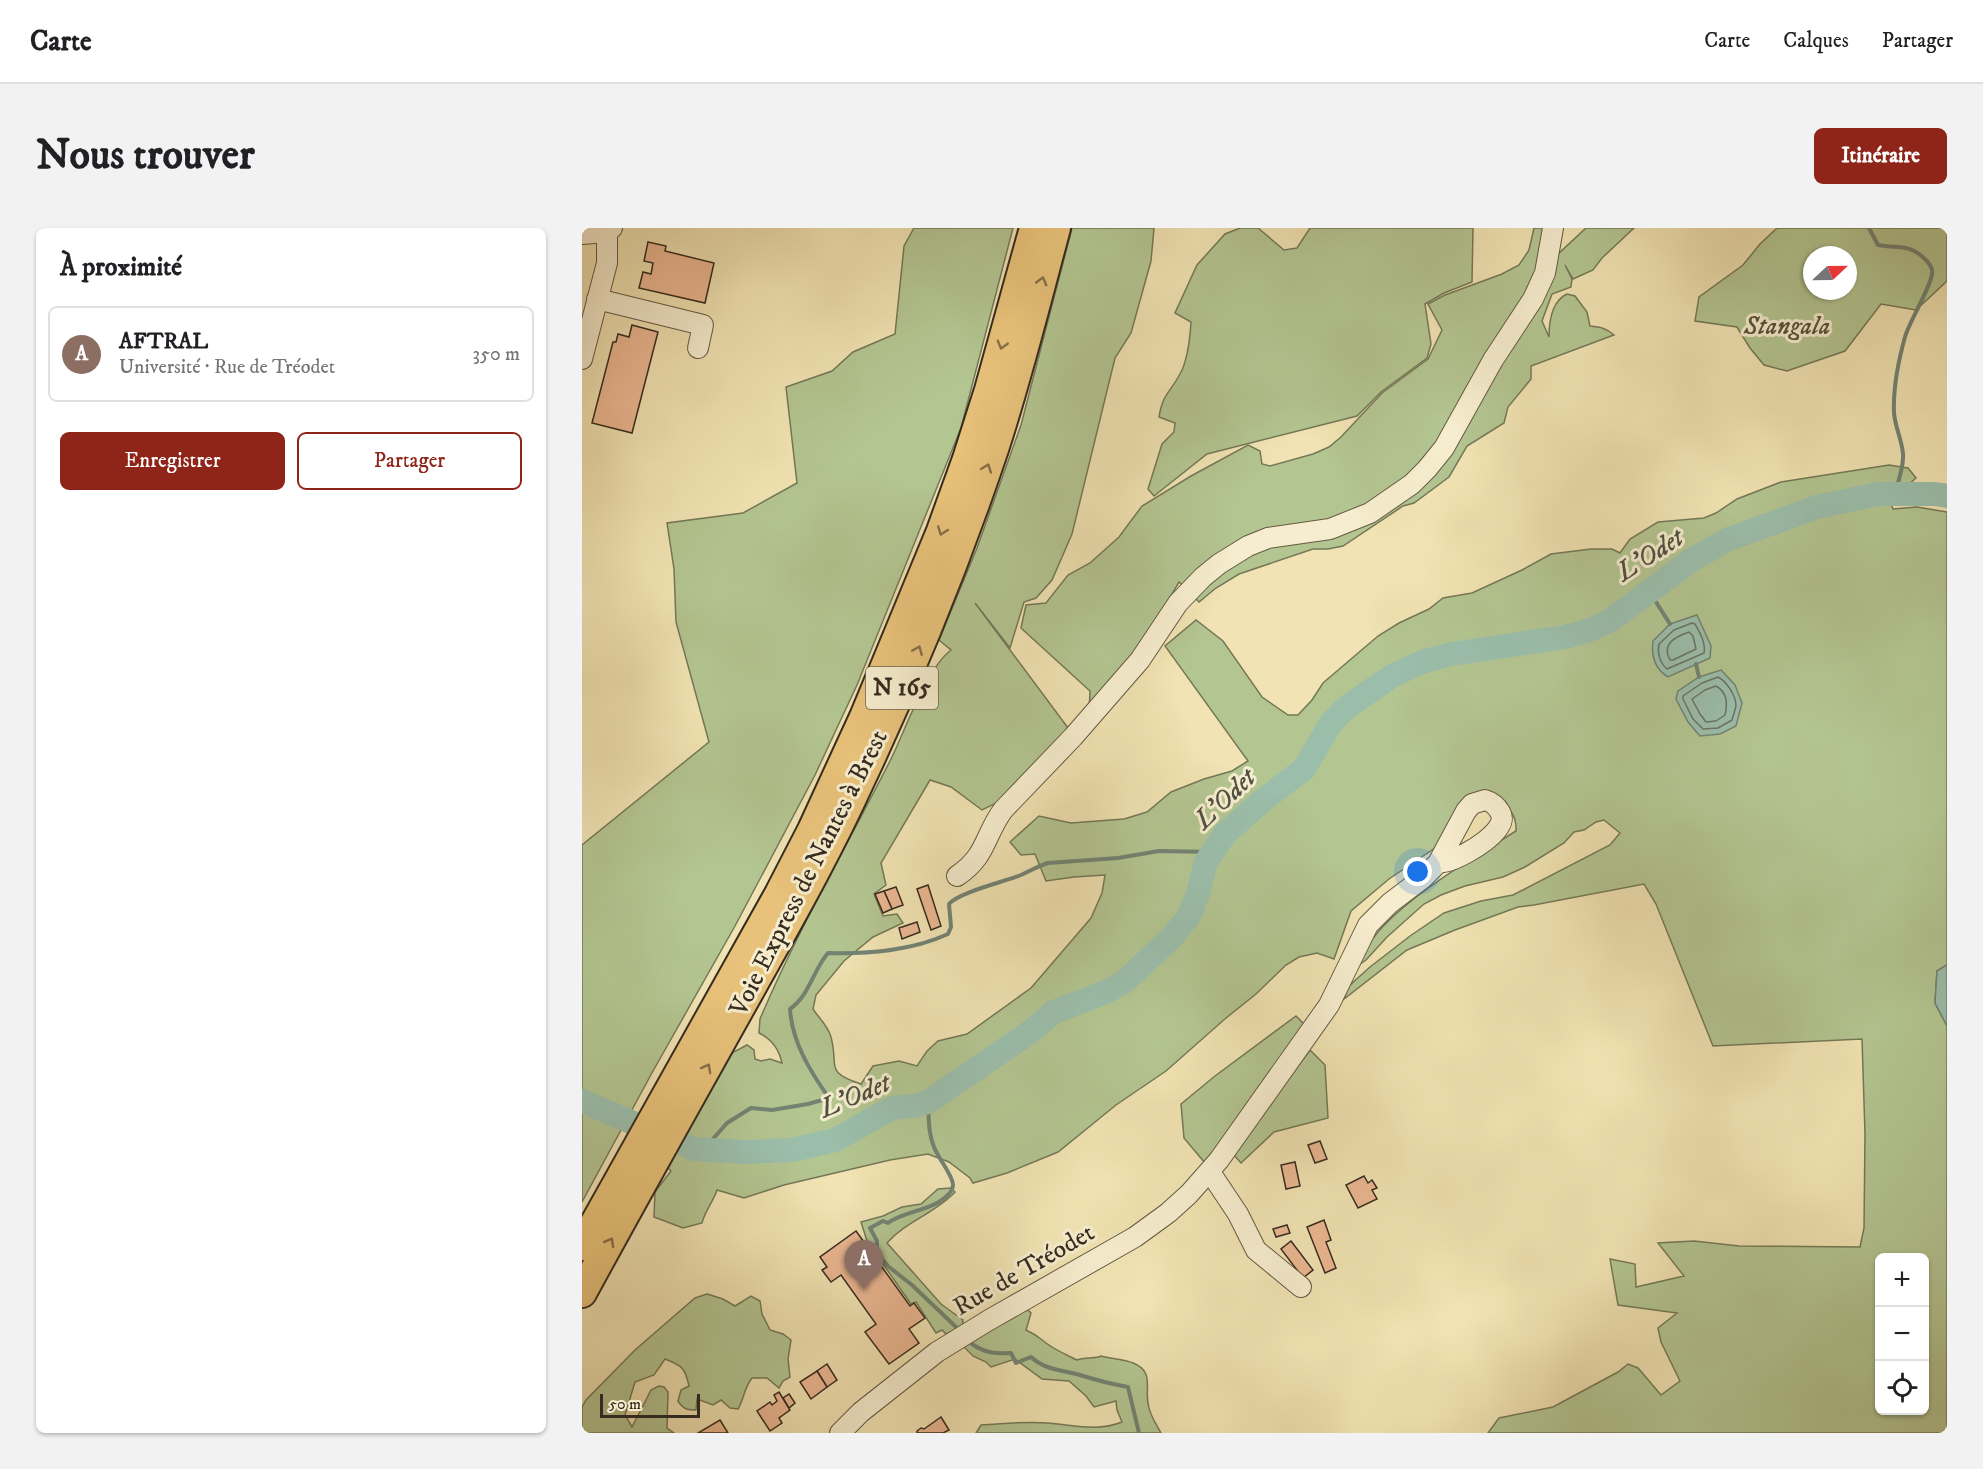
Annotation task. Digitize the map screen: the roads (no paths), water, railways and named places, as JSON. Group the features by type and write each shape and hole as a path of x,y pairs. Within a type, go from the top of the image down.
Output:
{"highway":[{"name":"Voie Express de Nantes à Brest","path":"669,1114 816,820 864,717 941,531 989,390 1034,228"},
{"name":"Voie Express de Nantes à Brest","path":"582,1293 645,1157 816,868 859,785 920,648 994,448 1056,228"},
{"name":"Voie Express de Nantes à Brest","path":"582,1246 645,1157"}],"street":[{"path":"957,876 972,866 979,856 996,819 1003,810 1073,737 1140,660 1178,603 1203,577 1242,549 1268,538 1330,529 1363,516 1390,501 1427,469 1444,448 1494,360 1533,300 1545,273 1553,228"},
{"path":"582,234 610,230 607,263 582,359"},
{"path":"597,299 703,325 698,348"},
{"name":"Rue de Tréodet","path":"840,1433 861,1412 937,1352 1152,1226 1189,1194 1228,1148 1329,1005 1368,925 1378,914 1424,878 1438,863"},
{"path":"1210,1172 1257,1250 1301,1287"}],"water":[{"path":"1697,615 1711,646 1710,658 1668,677 1655,662 1653,641 1670,624"},
{"path":"1721,670 1735,685 1742,703 1736,726 1720,734 1700,736 1688,722 1676,699 1678,691 1699,677"},
{"path":"1947,965 1947,1026 1935,1003 1937,971"}],"waterway":[{"path":"1869,228 1878,245 1913,251 1926,260 1932,270 1930,283 1905,337 1896,375 1894,413 1903,459 1895,494"},
{"name":"L'Odet","path":"582,1101 694,1149 745,1152 792,1150 835,1140 892,1108 928,1102 1030,1032 1054,1012 1106,992 1124,982 1173,936 1189,916 1206,862 1224,835 1263,800 1304,769 1331,723 1347,707 1392,676 1422,662 1451,654 1565,637 1590,630 1611,620 1693,559 1729,539 1817,507 1878,494 1947,496"},
{"path":"1649,591 1670,624"},
{"path":"1696,664 1699,677"},
{"path":"704,1149 727,1123 751,1108 772,1110 829,1098 798,1045 790,1009 807,990 828,953 890,950 934,940 948,934 951,927 949,904 954,900 1048,863 1118,858 1159,851 1213,852"},
{"path":"928,1102 932,1142 952,1180 952,1189 949,1194 933,1205 888,1223 883,1221 870,1228 877,1241 880,1257 956,1327"},
{"path":"972,1344 990,1352 1011,1353 1016,1363 1031,1357 1042,1365 1054,1369 1128,1387 1139,1433"}],"place":[{"name":"AFTRAL","path":"864,1290"}],"park label":[{"name":"Stangala","path":"1787,326"}]}
